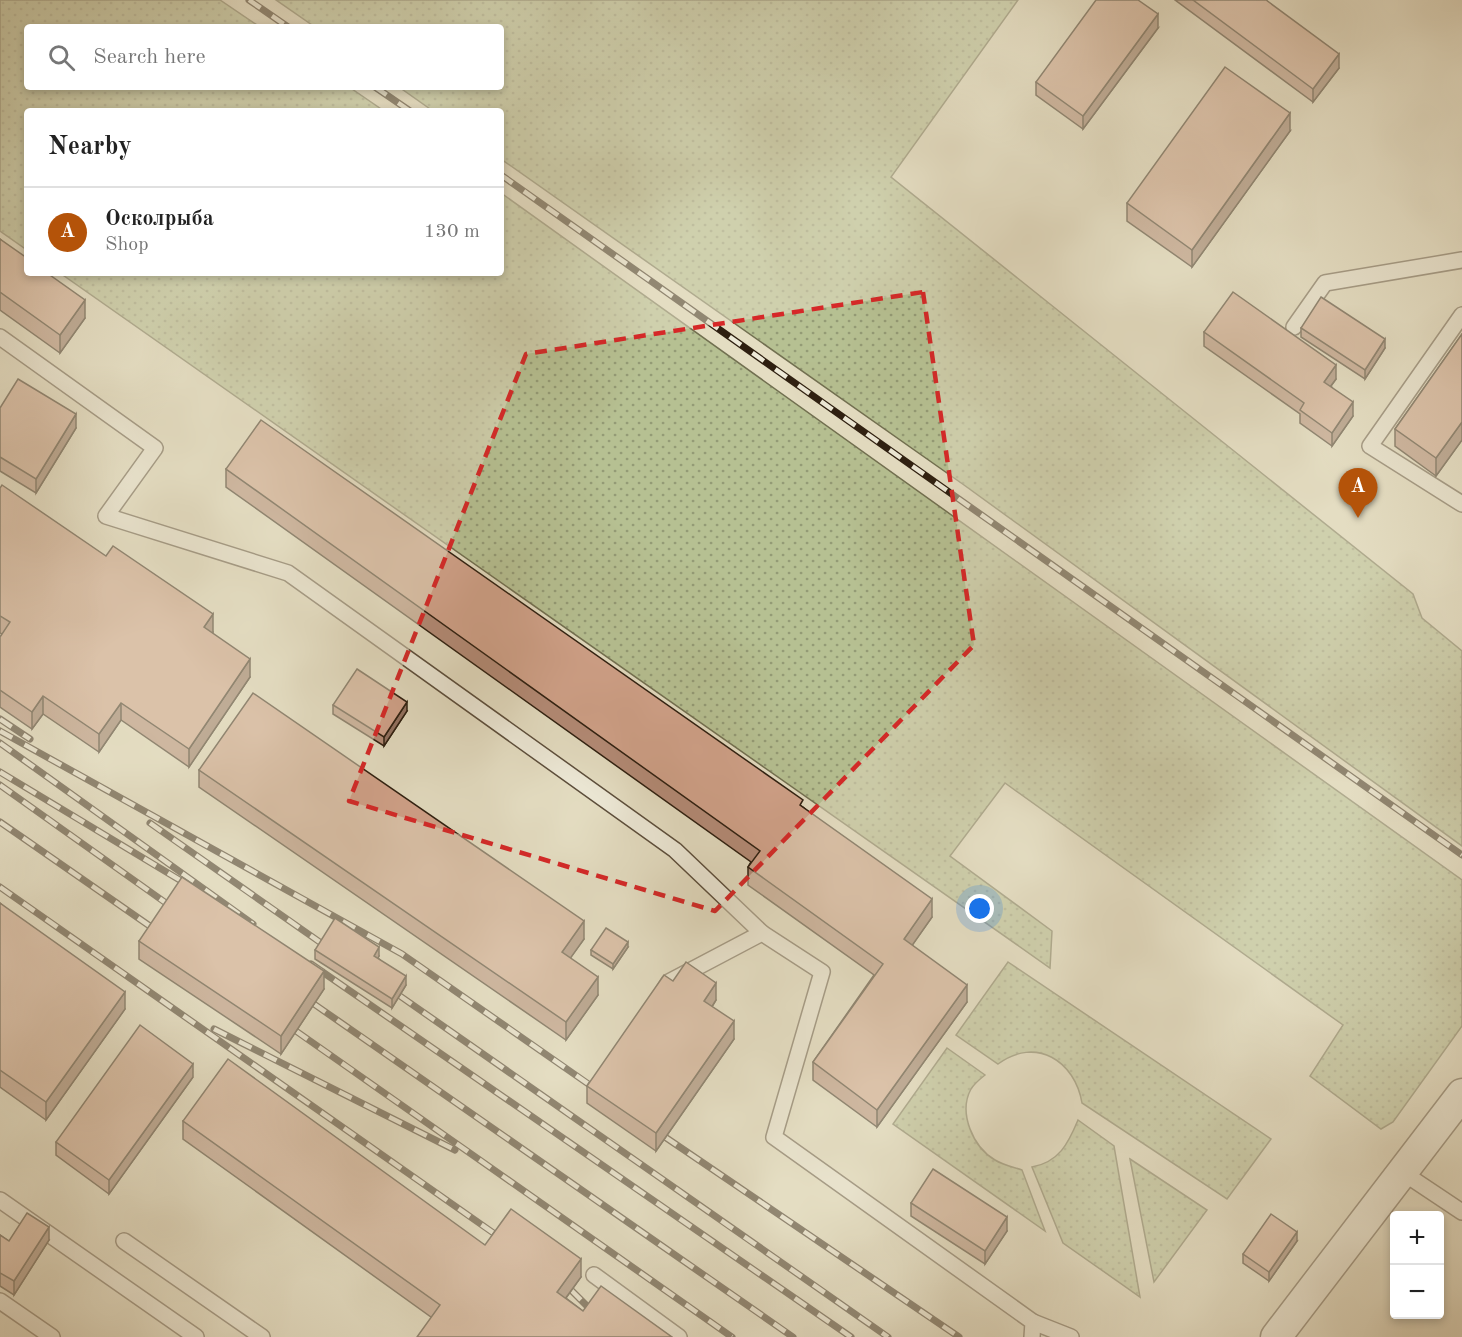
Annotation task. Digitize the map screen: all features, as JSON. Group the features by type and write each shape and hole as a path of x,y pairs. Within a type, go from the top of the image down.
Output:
{"street":[{"path":"1276,1337 1462,1094"}],"lane":[{"path":"1294,327 1325,283 1462,260"},
{"path":"1462,315 1370,446 1462,504"},
{"path":"0,337 156,448 106,516 288,573 675,850 762,933 822,972 774,1137 1032,1329 1071,1337"},
{"path":"651,1009 669,982 762,933"},
{"path":"1402,1172 1462,1212"},
{"path":"0,1200 196,1337"},
{"path":"124,1242 261,1337"},
{"path":"594,1275 679,1337"},
{"path":"0,1301 52,1337"}],"highlighted area":[{"path":"923,292 974,645 715,911 349,801 526,354"}],"green space":[{"path":"0,0 220,0 256,24 24,24 24,90 353,90 380,108 24,108 24,248 0,231"},
{"path":"276,0 1018,0 891,177 1413,594 1422,618 1462,651 1462,846 964,485 504,161 504,108 429,108 403,90 504,90 504,24 311,24"},
{"path":"504,195 1462,880 1462,1026 1393,1122 1381,1129 1310,1076 1343,1025 1005,783 950,856 1052,931 1050,968 64,276 504,276"},
{"path":"1008,962 1271,1139 1227,1199 1082,1103 1071,1075 1052,1057 1026,1052 1012,1056 998,1064 956,1035"},
{"path":"947,1048 985,1075 972,1087 967,1098 967,1119 970,1129 980,1147 987,1154 1001,1163 1022,1170 1045,1231 893,1124"},
{"path":"1078,1120 1114,1146 1140,1297 1063,1243 1032,1167 1049,1161 1061,1151"},
{"path":"1130,1159 1207,1210 1154,1282"}],"building":[{"path":"1096,0 1138,0 1158,14 1083,116 1036,82"},
{"path":"1193,0 1266,0 1339,54 1313,89"},
{"path":"1225,67 1290,113 1192,250 1127,203"},
{"path":"0,239 24,256 24,276 51,276 85,300 60,335 0,292"},
{"path":"1233,292 1336,365 1324,382 1353,402 1332,433 1300,410 1304,403 1204,332"},
{"path":"1321,297 1385,339 1365,370 1301,328"},
{"path":"1462,334 1462,422 1436,458 1395,429"},
{"path":"18,379 76,414 36,479 0,457 0,408"},
{"path":"261,420 803,800 800,805 932,899 904,939 967,985 877,1110 813,1062 883,964 748,867 760,851 226,469"},
{"path":"2,485 106,556 113,546 213,614 204,627 250,659 189,749 121,703 99,734 43,696 32,712 0,690 0,637 10,622 0,616 0,488"},
{"path":"357,669 407,702 384,737 333,705"},
{"path":"253,693 584,921 562,952 598,977 566,1022 199,770"},
{"path":"182,877 324,971 281,1036 139,941"},
{"path":"0,903 125,992 46,1102 0,1070"},
{"path":"335,918 379,947 374,956 406,976 392,999 315,950"},
{"path":"606,928 628,942 613,964 591,950"},
{"path":"686,962 716,983 704,1001 734,1021 656,1133 587,1086 664,975 673,981"},
{"path":"140,1025 193,1064 109,1180 56,1142"},
{"path":"228,1059 485,1245 511,1209 581,1259 557,1292 583,1311 601,1286 672,1337 417,1337 440,1305 183,1121"},
{"path":"933,1169 1007,1217 985,1251 911,1203"},
{"path":"27,1213 49,1227 14,1281 0,1273 0,1235 9,1241"},
{"path":"1271,1214 1297,1232 1269,1272 1243,1254"}],"railway":[{"path":"249,0 284,24"},
{"path":"379,90 406,108"},
{"path":"504,177 1462,855"},
{"path":"0,719 30,739"},
{"path":"0,731 402,954 597,1090"},
{"path":"0,743 253,924"},
{"path":"0,772 193,888"},
{"path":"0,785 173,908"},
{"path":"0,822 157,931"},
{"path":"150,823 324,945"},
{"path":"0,887 502,1239"},
{"path":"311,964 851,1337"},
{"path":"400,996 888,1337"},
{"path":"314,1004 793,1337"},
{"path":"214,1029 455,1150"},
{"path":"296,1031 732,1337"},
{"path":"665,1137 959,1337"},
{"path":"571,1290 594,1313"}],"place":[{"name":"Осколрыба","path":"1358,518"}]}
